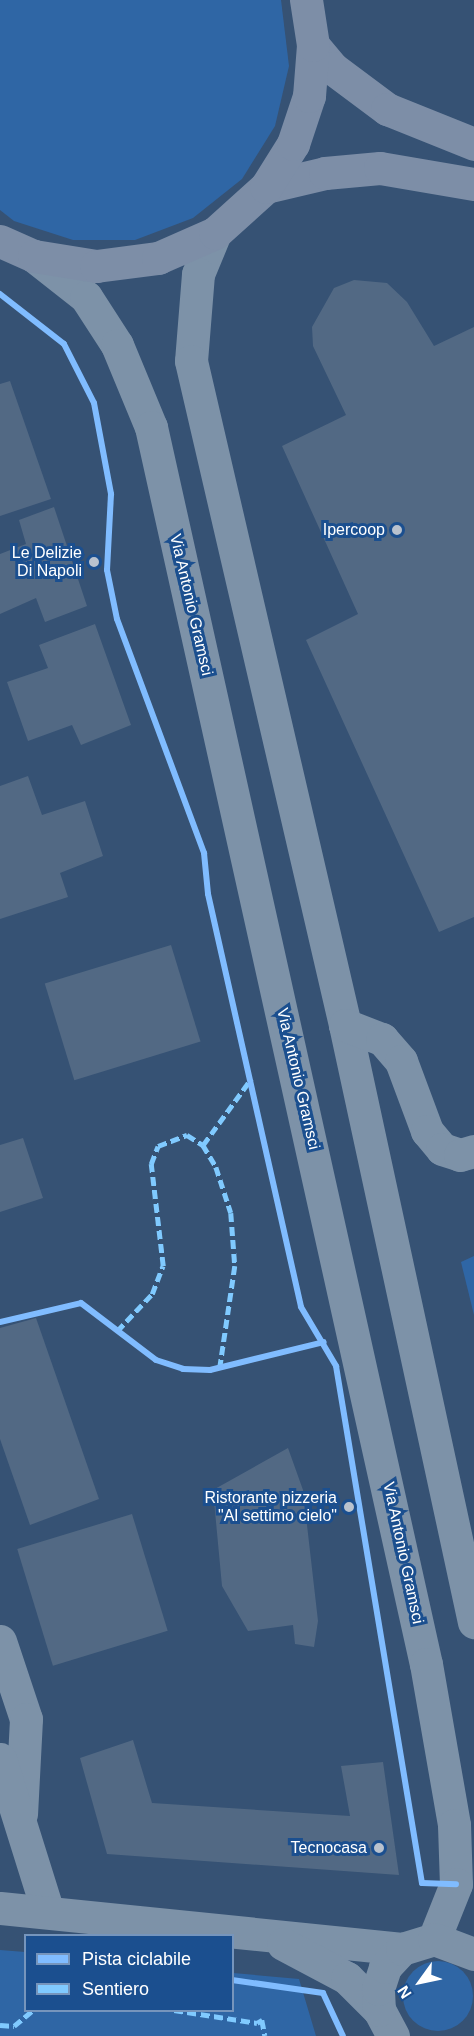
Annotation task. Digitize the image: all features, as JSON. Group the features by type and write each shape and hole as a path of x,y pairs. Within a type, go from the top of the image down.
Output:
{"main road":[{"path":"0,241 34,256 96,266 158,258 215,233 266,187 293,144 303,115 314,45 306,0"},
{"path":"314,45 332,68 387,109 474,144"},
{"path":"266,187 325,173 380,168 474,184"}],"street":[{"path":"215,233 198,274 191,361 345,1025 463,1515 474,1622"},
{"name":"Via Antonio Gramsci","path":"34,256 86,297 117,345 151,427 426,1664 454,1825 456,1872 434,1939"},
{"path":"345,1025 382,1039 400,1061 428,1131 442,1149 460,1155 474,1151"},
{"path":"0,1641 26,1719 21,1814"},
{"path":"0,1759 21,1814 48,1912"},
{"path":"0,1908 402,1949 434,1939 474,1954"},
{"path":"268,1936 347,1977 386,2023"},
{"path":"386,2023 386,1967 402,1949"}],"shaded area":[{"path":"0,0 281,0 289,66 275,126 242,179 193,218 135,240 73,240 14,221 0,210"},
{"path":"474,1256 474,1315 461,1262"},
{"path":"0,1950 24,1952 24,2012 234,2012 234,1973 299,1979 316,2036 0,2036"},
{"path":"431,1961 445,1961 458,1967 467,1976 473,1989 471,2009 463,2021 445,2031 431,2031 418,2025 409,2016 403,2003 403,1989 409,1976 418,1967"}],"building":[{"name":"Ipercoop","path":"354,280 387,283 407,302 434,346 474,327 474,917 439,932 306,640 358,614 282,446 346,415 313,346 312,327 334,288"},
{"path":"10,381 51,499 0,516 0,384"},
{"path":"54,507 87,606 45,622 36,598 0,614 0,554 26,544 19,520"},
{"path":"95,624 131,725 81,745 72,725 28,741 7,682 48,668 39,645"},
{"path":"28,776 42,815 85,801 103,856 60,873 68,897 0,919 0,786"},
{"path":"171,945 201,1042 74,1080 45,984"},
{"path":"23,1138 43,1198 0,1212 0,1145"},
{"path":"36,1318 99,1499 30,1525 0,1439 0,1328"},
{"path":"288,1448 303,1490 318,1621 314,1647 295,1644 293,1625 248,1631 222,1586 213,1490"},
{"path":"132,1514 168,1631 53,1666 17,1549"},
{"path":"133,1740 152,1803 350,1816 341,1766 383,1762 399,1875 107,1854 80,1758"}],"marked path":[{"path":"203,1145 251,1079"},
{"path":"117,1331 152,1294 163,1266 151,1164 158,1146 187,1135 203,1145 216,1167 231,1213 235,1266 220,1368"},
{"path":"0,2025 14,2026 31,2012"},
{"path":"187,2012 257,2023 262,2020 265,2036"}],"cycle path":[{"path":"0,294 64,344 94,403 111,494 107,570 117,619 204,853 208,894 301,1307 336,1366 422,1883 456,1884"},
{"path":"0,1322 81,1303 156,1360 183,1369 210,1370 324,1342"},
{"path":"234,1980 323,1993 343,2036"}],"place":[{"name":"Ipercoop","path":"397,530"},
{"name":"Le Delizie Di Napoli","path":"94,562"},
{"name":"Ristorante pizzeria \"Al settimo cielo\"","path":"349,1507"},
{"name":"Tecnocasa","path":"379,1848"}]}
